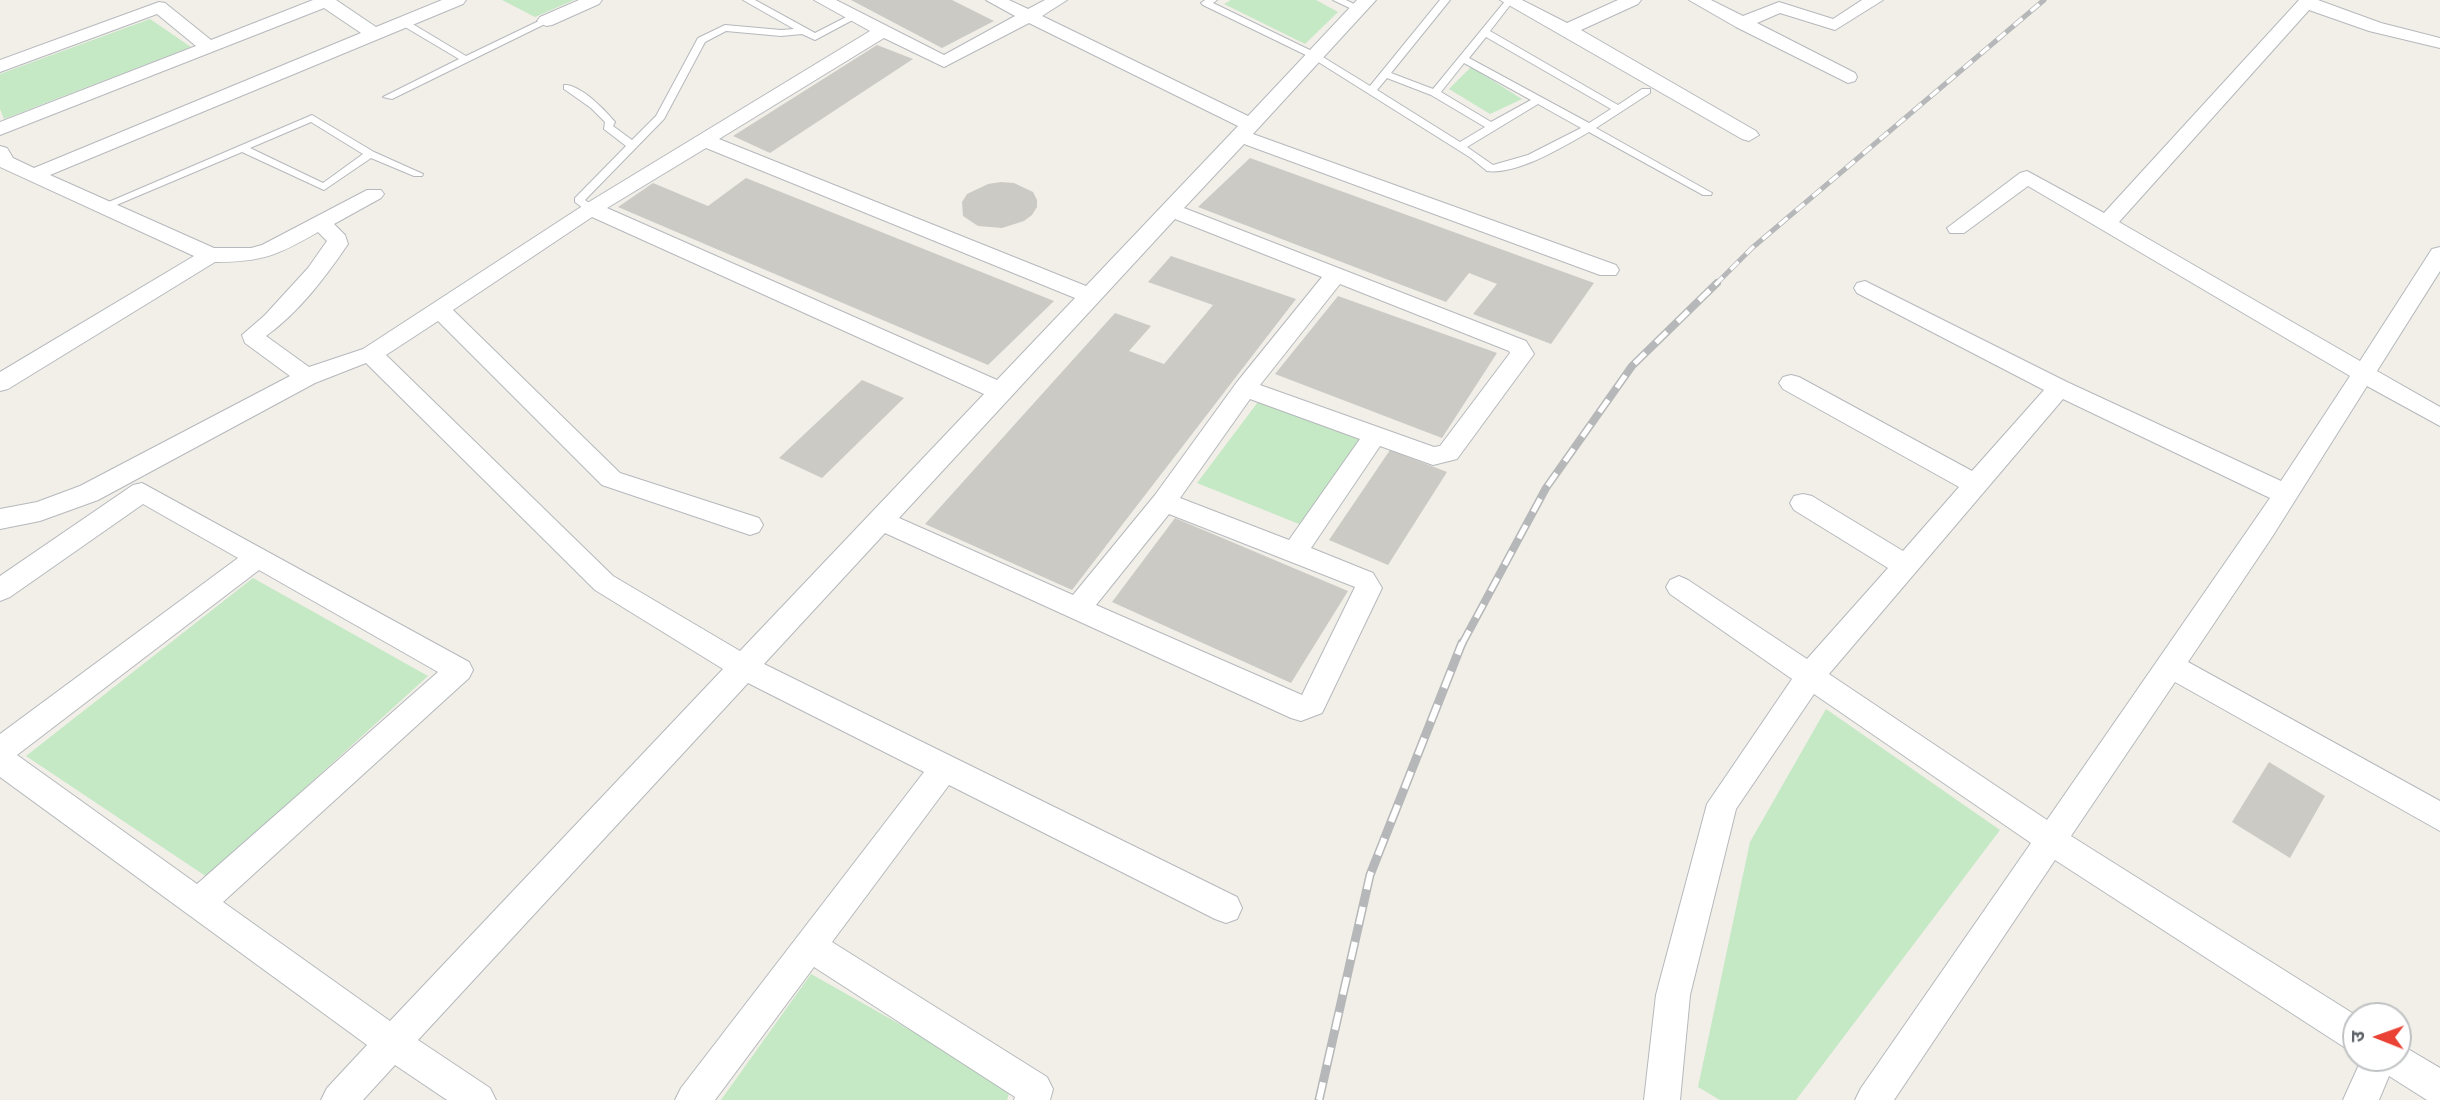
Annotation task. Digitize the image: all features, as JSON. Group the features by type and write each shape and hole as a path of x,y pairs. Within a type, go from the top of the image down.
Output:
{"street":[{"path":"33,175 457,0"},
{"path":"546,21 593,0"},
{"path":"823,0 944,62 1058,0"},
{"path":"995,0 1245,130 1608,270"},
{"path":"1509,0 1567,30 1749,135"},
{"path":"1567,30 1632,0"},
{"path":"1698,0 1849,77"},
{"path":"1742,23 1779,7 1835,24 1874,0"},
{"path":"0,129 325,1 374,34"},
{"path":"2107,223 2308,2 2375,27 2440,43"},
{"path":"339,1100 1315,56 1355,3"},
{"path":"0,66 159,7 209,47"},
{"path":"0,519 40,512 89,492 307,377 339,363 371,354 591,209 883,31"},
{"path":"704,140 1090,296"},
{"path":"0,152 5,162 211,255 261,253 373,194"},
{"path":"1957,228 2027,177 2440,418"},
{"path":"591,209 1000,391"},
{"path":"1170,210 1518,346 1522,354 1448,453 1433,456 1245,388"},
{"path":"307,377 253,338 253,335 273,320 316,273 337,244 338,240 321,223"},
{"path":"1873,1100 2286,494 2440,254"},
{"path":"1,381 211,255"},
{"path":"1077,609 1164,502 1245,388 1335,276"},
{"path":"1865,288 2059,388 2286,494"},
{"path":"439,309 611,479 750,525"},
{"path":"371,354 604,583 743,667 1226,908"},
{"path":"1791,383 1975,485"},
{"path":"1662,1100 1673,995 1722,804 1810,676 2059,388"},
{"path":"1296,551 1375,435"},
{"path":"0,590 142,492 459,670 199,903"},
{"path":"880,520 1301,709 1312,704 1369,588 1364,580 1296,551 1164,502"},
{"path":"1803,503 1905,565"},
{"path":"0,751 258,557"},
{"path":"1679,587 2051,840 2342,1026"},
{"path":"2170,666 2440,817"},
{"path":"0,760 392,1043 478,1100"},
{"path":"693,1100 945,767"},
{"path":"810,946 1041,1096"},
{"path":"2412,1070 2440,1088"},
{"path":"2361,1100 2374,1072"}],"lane":[{"path":"748,0 815,37 855,16"},
{"path":"1212,0 1206,4 1315,56 1460,146 1491,169 1511,166 1589,128 1646,91"},
{"path":"1371,91 1445,0"},
{"path":"1435,93 1509,0"},
{"path":"388,97 546,21"},
{"path":"403,22 467,60"},
{"path":"591,209 579,200 660,117 701,40 725,28 781,33 803,31"},
{"path":"1485,32 1618,109"},
{"path":"1464,59 1707,193"},
{"path":"1385,74 1435,93 1491,126 1497,122"},
{"path":"568,87 595,106 610,122 608,127 632,145"},
{"path":"1460,146 1538,100"},
{"path":"103,206 312,118 370,154 418,174"},
{"path":"242,148 324,187 370,154"}],"green space":[{"path":"502,0 574,0 535,17"},
{"path":"1231,0 1316,0 1338,12 1305,44 1224,4"},
{"path":"150,19 191,47 4,119 0,109 0,74"},
{"path":"1471,67 1522,99 1490,114 1449,89"},
{"path":"1261,398 1363,437 1304,526 1197,483"},
{"path":"253,578 428,676 207,877 26,756"},
{"path":"1826,709 2000,830 1796,1100 1720,1100 1698,1087 1750,842"},
{"path":"811,974 1011,1087 1007,1100 721,1100"}],"building":[{"path":"851,0 952,0 994,21 942,48"},
{"path":"877,45 913,59 770,153 733,136"},
{"path":"1250,158 1594,283 1551,344 1473,314 1497,284 1469,273 1446,302 1198,207"},
{"path":"746,178 1054,301 988,365 618,207 653,183 708,206"},
{"path":"1014,183 1033,192 1037,207 1032,215 1024,221 1002,228 978,226 963,216 962,202 967,194 988,184"},
{"path":"1171,256 1296,299 1072,590 925,524 1115,313 1151,326 1129,351 1164,364 1213,305 1148,282"},
{"path":"1338,296 1497,353 1442,438 1275,374"},
{"path":"862,380 904,398 822,478 779,458"},
{"path":"1390,450 1447,472 1388,565 1329,540"},
{"path":"1175,518 1348,591 1291,683 1112,602"},
{"path":"2269,762 2325,796 2290,858 2232,822"}],"railway":[{"path":"1717,283 1752,248 2044,0"},
{"path":"1462,644 1546,488 1632,366 1717,283"},
{"path":"1319,1100 1370,875 1462,643"}]}
